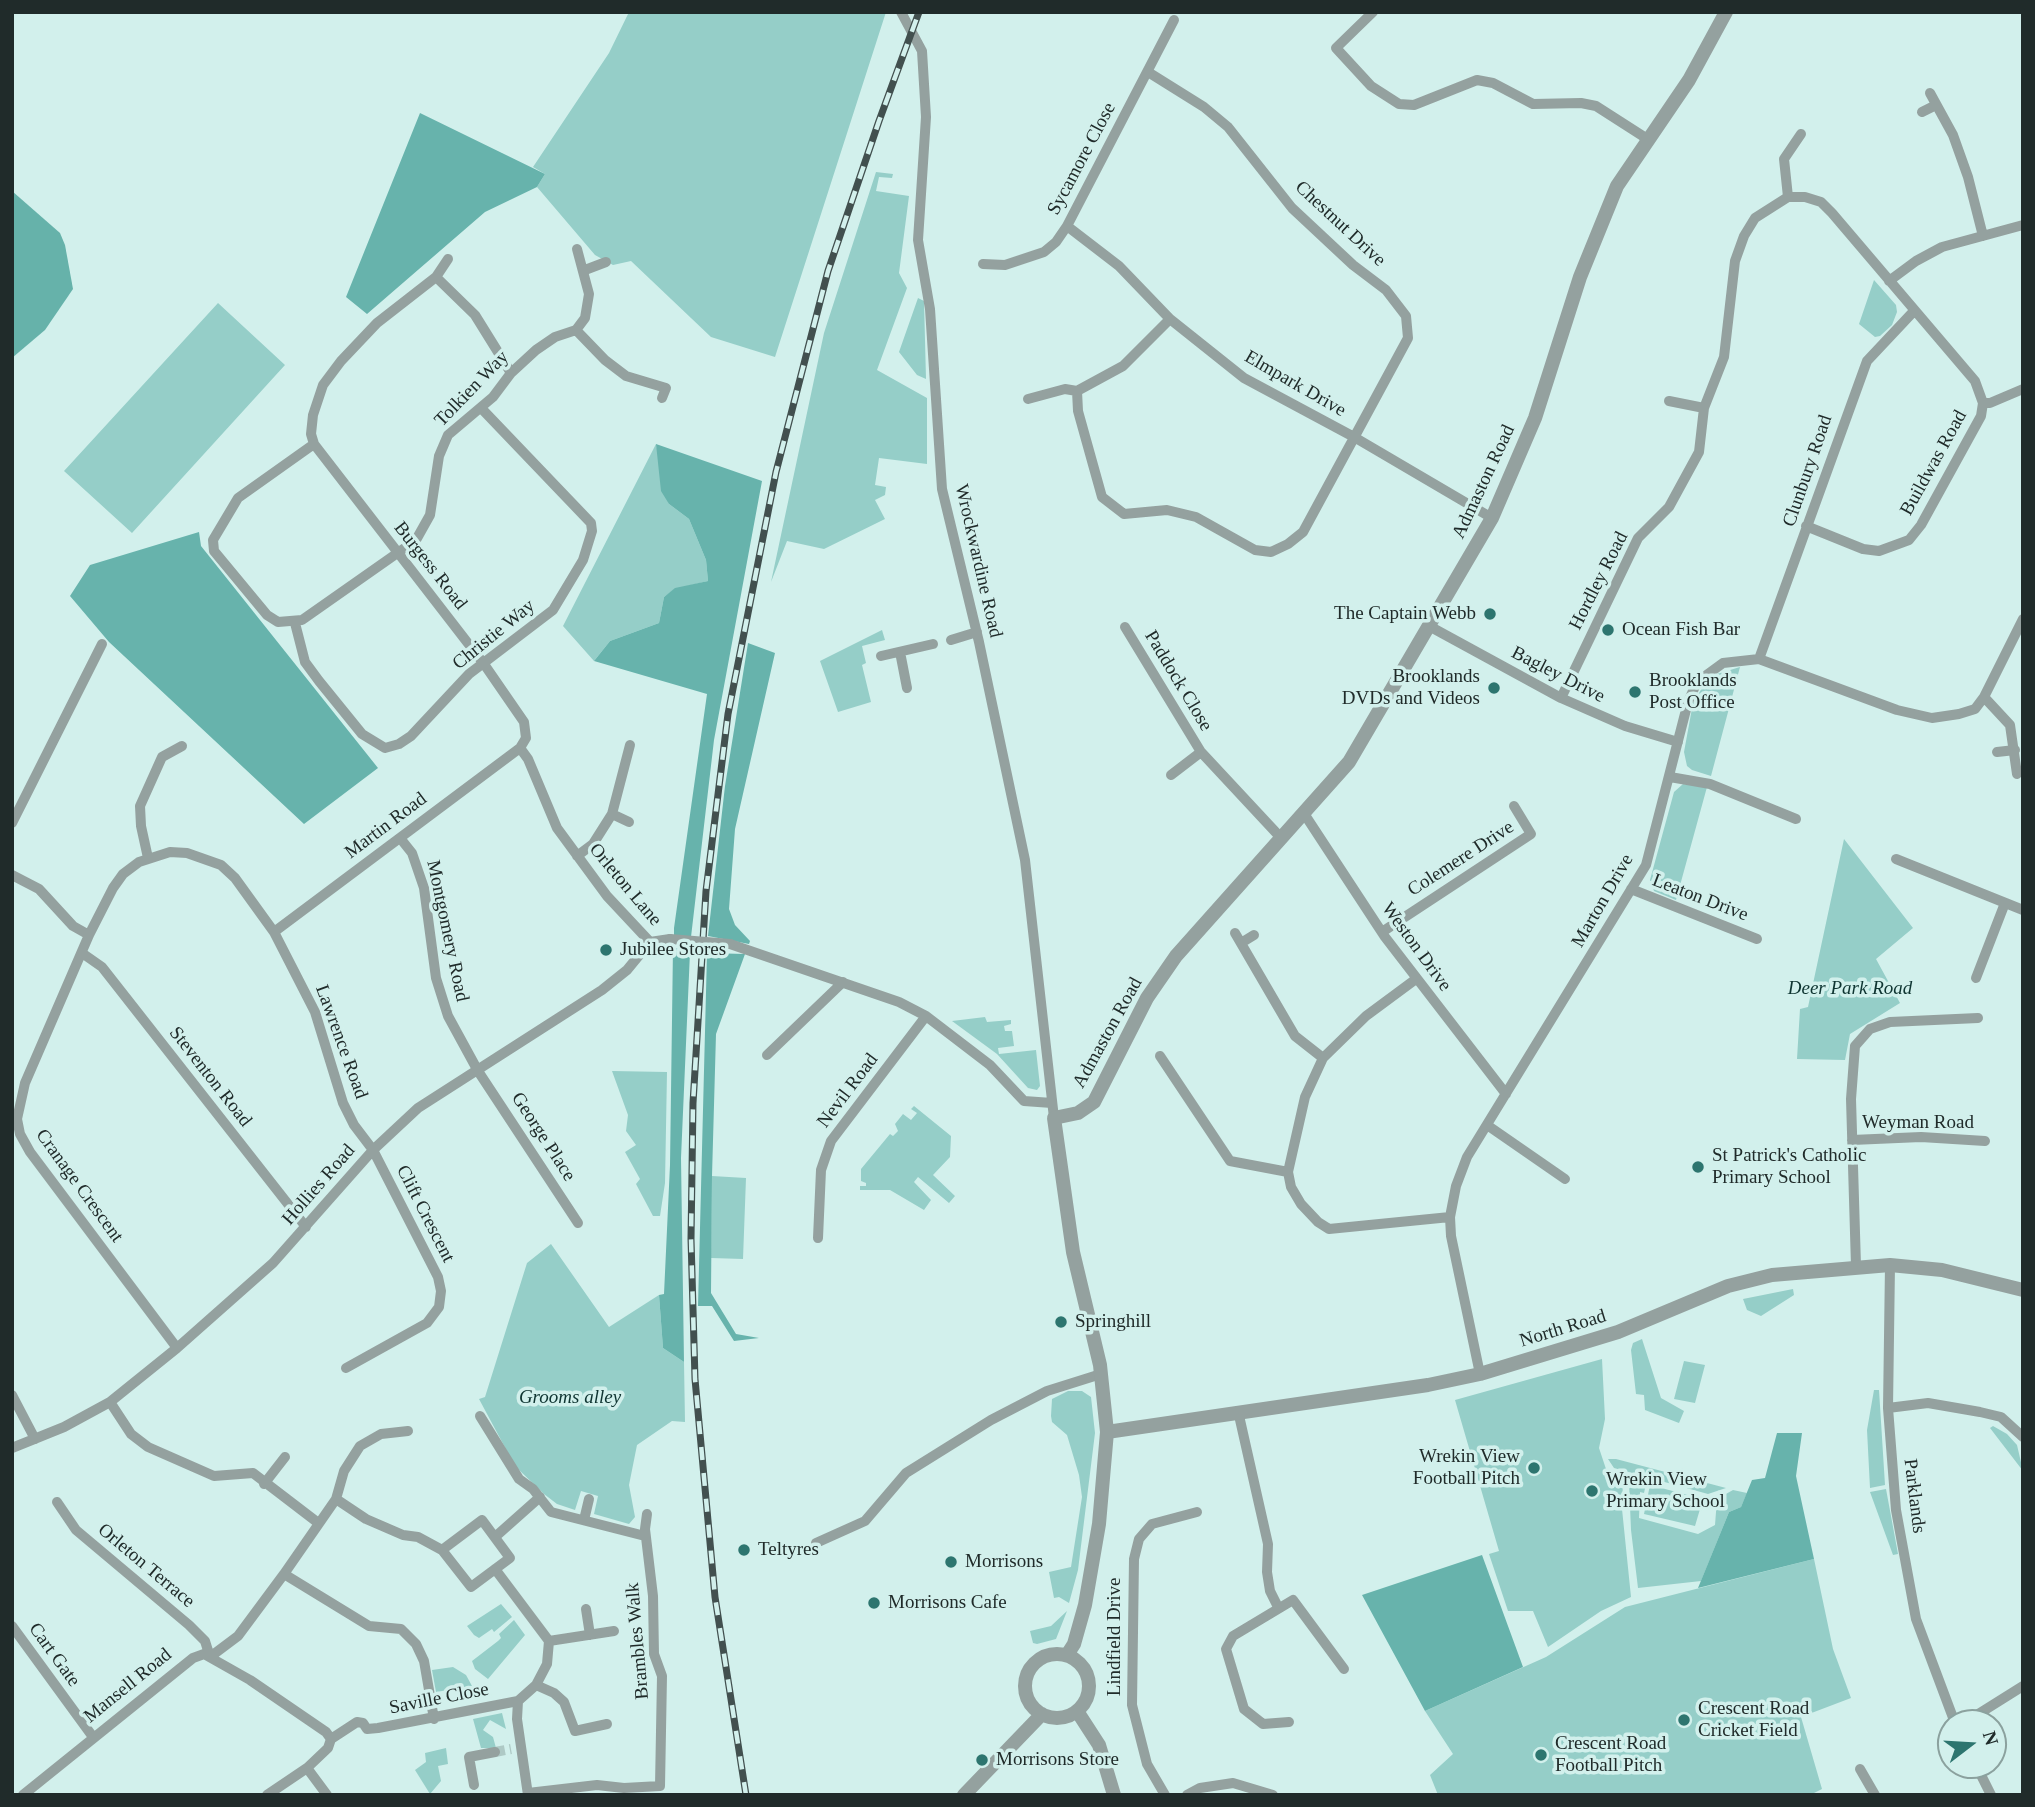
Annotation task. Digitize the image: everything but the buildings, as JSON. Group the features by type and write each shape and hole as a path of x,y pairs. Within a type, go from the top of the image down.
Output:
{"street":[{"name":"Wrockwardine Road","path":"901,12 922,51 926,117 918,240 930,309 942,489 977,632 1025,860 1053,1110"},
{"path":"1373,12 1336,48 1371,86 1399,104 1414,105 1477,80 1493,83 1533,104 1581,103 1596,106 1649,140"},
{"name":"Admaston Road","path":"1053,1110 1078,1113 1094,1102 1147,998 1176,956 1305,815 1349,762 1492,518 1535,418 1580,277 1612,199 1689,80 1726,12"},
{"name":"Sycamore Close","path":"983,264 1005,264 1044,253 1068,226 1174,20"},
{"name":"Chestnut Drive","path":"1077,391 1078,411 1102,496 1111,507 1124,514 1167,510 1183,512 1255,550 1271,552 1288,544 1303,532 1408,338 1409,328 1401,306 1292,208 1228,127 1204,107 1148,72"},
{"path":"1930,93 1952,135 1968,177 1983,236"},
{"path":"1922,112 1936,105"},
{"path":"1801,134 1784,159 1788,197 1805,197 1821,202 1889,281 1942,247 2023,225"},
{"name":"Hordley Road","path":"1561,698 1638,538 1669,507 1699,452 1704,408 1724,357 1735,261 1744,236 1755,218 1788,197"},
{"name":"Elmpark Drive","path":"1068,226 1119,266 1170,319 1244,378 1354,437 1492,518"},
{"path":"576,249 585,270 589,294 584,318 576,330 605,360 626,376 666,388 662,398"},
{"path":"295,623 278,622 267,615 214,551 213,540 238,498 314,444 311,433 313,415 323,385 341,360 377,323 436,277 448,259"},
{"path":"585,270 606,262"},
{"path":"436,277 475,315 511,373"},
{"name":"Buildwas Road","path":"1806,526 1863,549 1879,551 1909,540 1921,525 1981,416 1983,403 1975,381 1889,281"},
{"name":"Clunbury Road","path":"1759,659 1867,361 1914,311"},
{"path":"1028,399 1065,389 1077,391 1123,366 1170,319"},
{"name":"Tolkien Way","path":"295,623 400,554 415,540 430,515 439,456 448,435 481,408 511,373 536,350 555,337 576,330"},
{"path":"1983,403 1990,403 2023,389"},
{"path":"1669,401 1704,408"},
{"name":"Christie Way","path":"295,623 305,662 362,734 385,748 399,744 411,736 469,674 515,636 542,621 553,610 583,560 592,531 586,516 481,408"},
{"name":"Burgess Road","path":"314,444 484,664 528,730 520,748"},
{"path":"2017,774 2010,724 1984,697 2023,619"},
{"name":"Bagley Drive","path":"1429,626 1561,698 1625,726 1678,742"},
{"name":"Paddock Close","path":"1125,627 1201,752 1282,839"},
{"path":"950,639 977,632"},
{"path":"12,823 102,644"},
{"path":"881,656 933,644"},
{"path":"900,652 907,688"},
{"name":"Marton Drive","path":"1480,1374 1451,1236 1450,1217 1456,1186 1467,1157 1646,865 1688,702 1697,682 1723,663 1759,659 1897,710 1932,718 1975,709 1984,697"},
{"path":"577,856 593,844 612,814 631,745"},
{"path":"148,858 140,806 162,757 182,747"},
{"name":"Orleton Lane","path":"520,748 528,759 557,828 607,896 650,942 670,939 730,944 868,989 926,1016 989,1065 1024,1101 1053,1110"},
{"name":"Martin Road","path":"274,932 520,748"},
{"path":"1997,752 2014,750"},
{"name":"Paddock Close","path":"1171,775 1201,752"},
{"path":"1670,777 1710,784 1796,820"},
{"name":"Colemere Drive","path":"1382,932 1531,834 1514,806"},
{"path":"612,814 629,822"},
{"name":"Weston Drive","path":"1305,815 1382,932 1506,1094"},
{"name":"Montgomery Road","path":"400,838 412,853 424,888 436,978 448,1016 478,1071"},
{"name":"Lawrence Road","path":"82,953 123,874 148,858 170,852 187,853 221,865 235,878 274,932 315,1012 343,1104 354,1125 373,1150"},
{"path":"1896,859 2023,910"},
{"path":"12,874 39,889 73,926 89,935"},
{"name":"Leaton Drive","path":"1631,889 1757,939"},
{"path":"1976,978 2005,903"},
{"path":"1254,935 1238,938 1295,1035 1323,1058"},
{"name":"Hollies Road","path":"12,1448 64,1427 110,1402 177,1348 273,1263 373,1150 418,1108 602,990 626,970 650,942"},
{"name":"Steventon Road","path":"82,953 102,967 306,1227"},
{"name":"Cranage Crescent","path":"82,953 25,1083 16,1119 20,1134 177,1348"},
{"path":"1416,979 1366,1016 1323,1058 1305,1097 1288,1172 1291,1186 1301,1204 1318,1223 1329,1229 1450,1217"},
{"path":"767,1055 843,982"},
{"name":"Nevil Road","path":"818,1238 821,1170 831,1141 926,1016"},
{"path":"1856,1266 1851,1063 1855,1046 1861,1036 1890,1022 1978,1018"},
{"path":"1160,1056 1230,1161 1288,1172"},
{"name":"George Place","path":"478,1071 578,1223"},
{"path":"1053,1110 1073,1252 1101,1374 1107,1432 1099,1524 1085,1605 1074,1644 1066,1655"},
{"path":"1487,1125 1565,1179"},
{"name":"Weyman Road","path":"1852,1140 1921,1137 1984,1140"},
{"name":"Clift Crescent","path":"346,1368 427,1323 439,1307 441,1291 430,1259 373,1150"},
{"name":"North Road","path":"1107,1432 1428,1385 1480,1374 1619,1332 1728,1286 1772,1275 1890,1265 1931,1268 2023,1290"},
{"name":"Parklands","path":"1890,1265 1888,1408 1893,1485 1916,1619 1950,1709"},
{"path":"816,1543 865,1521 906,1473 991,1420 1047,1391 1101,1374"},
{"path":"12,1395 35,1439"},
{"path":"110,1402 131,1434 148,1447 214,1476 253,1473 317,1522"},
{"path":"1888,1408 1928,1404 1980,1412 2001,1417 2023,1437"},
{"path":"1238,1411 1268,1544 1270,1591 1278,1607"},
{"path":"480,1416 519,1479 540,1497 551,1511 645,1536"},
{"path":"408,1431 381,1434 360,1446 344,1471 336,1499 366,1519 374,1520 403,1535 418,1537 442,1550 471,1587 510,1558 482,1520 442,1550"},
{"path":"264,1484 285,1457"},
{"path":"495,1537 540,1497"},
{"name":"Mansell Road","path":"23,1795 192,1658 207,1656 238,1636 336,1499"},
{"path":"584,1520 589,1499"},
{"name":"Orleton Terrace","path":"57,1502 76,1530 189,1625 205,1642 207,1656"},
{"name":"Lindfield Drive","path":"1165,1795 1147,1764 1132,1705 1134,1559 1139,1539 1152,1524 1197,1513"},
{"name":"Brambles Walk","path":"593,1789 661,1790 662,1676 654,1654 653,1597 645,1536 647,1514"},
{"path":"495,1569 549,1641 614,1631"},
{"path":"284,1574 369,1626 401,1629 416,1644 424,1661 434,1719"},
{"path":"1289,1722 1263,1724 1244,1709 1226,1649 1233,1636 1293,1600 1344,1669"},
{"path":"586,1609 590,1635"},
{"name":"Cart Gate","path":"12,1626 93,1737"},
{"name":"Saville Close","path":"331,1740 357,1722 363,1723 367,1729 434,1719 518,1701 536,1685 547,1664 549,1641"},
{"path":"1066,1655 1083,1666 1087,1675 1088,1695 1077,1711 1060,1718 1042,1714 1028,1699 1026,1689 1030,1669 1046,1656 1066,1655"},
{"path":"207,1656 326,1732 331,1740 328,1748 307,1768 267,1795"},
{"path":"536,1685 554,1692 564,1702 575,1731 607,1724"},
{"path":"1986,1709 2023,1686"},
{"name":"Saville Close","path":"518,1701 528,1794 593,1789"},
{"path":"1077,1711 1099,1745 1114,1795"},
{"path":"964,1795 1042,1714"},
{"path":"511,1749 523,1746"},
{"path":"474,1785 469,1757 495,1752"},
{"path":"307,1768 327,1795"},
{"path":"1860,1769 1875,1795"},
{"path":"1983,1779 1991,1795"},
{"path":"1187,1795 1200,1788 1233,1783 1273,1795"}],"green space":[{"path":"629,12 886,12 775,357 711,337 631,261 613,265 595,255 537,187 545,174 533,167 609,53"},
{"path":"876,172 893,174 892,178 879,177 876,191 909,196 899,273 907,288 877,370 927,398 927,464 879,458 875,485 886,487 885,495 875,500 885,519 824,549 787,541 771,582 824,333"},
{"path":"1874,280 1896,305 1897,312 1892,325 1875,337 1859,324"},
{"path":"918,298 924,301 926,379 917,375 899,352"},
{"path":"218,303 285,365 132,533 64,471"},
{"path":"656,444 669,504 689,519 706,560 708,581 675,589 664,597 659,623 610,641 594,661 563,626"},
{"path":"882,630 885,640 862,646 866,663 862,665 871,702 838,712 820,661"},
{"path":"1740,667 1711,776 1692,770 1687,766 1684,752 1693,703 1702,688 1717,674"},
{"path":"1683,784 1707,787 1676,900 1654,891 1650,880 1674,792"},
{"name":"Deer Park Road","path":"1844,839 1913,928 1876,959 1900,1003 1850,1034 1845,1060 1797,1059 1800,1009 1808,1007"},
{"path":"985,1017 987,1022 1011,1020 1011,1024 1004,1026 1005,1031 1012,1031 1014,1046 998,1048 999,1054 1036,1050 1040,1086 1037,1090 1028,1088 997,1054 952,1021"},
{"path":"612,1071 667,1072 665,1183 660,1216 653,1216 636,1184 640,1179 625,1152 636,1145 626,1131 628,1115"},
{"path":"914,1106 951,1136 950,1157 933,1175 955,1196 949,1203 918,1177 914,1182 931,1200 924,1210 890,1190 860,1190 860,1186 866,1186 866,1183 861,1181 861,1169 890,1134 893,1136 898,1131 895,1124 903,1114 911,1120 917,1113 911,1109"},
{"path":"712,1176 746,1178 743,1259 711,1258"},
{"name":"Grooms alley","path":"551,1244 609,1327 659,1295 663,1348 684,1362 685,1422 672,1421 637,1445 629,1485 635,1517 629,1524 594,1514 598,1496 581,1491 575,1510 557,1504 544,1494 515,1466 479,1399 485,1397 527,1263"},
{"path":"1793,1289 1794,1295 1761,1316 1747,1310 1743,1299"},
{"path":"1642,1339 1661,1398 1684,1411 1679,1423 1645,1410 1644,1395 1636,1394 1631,1350 1633,1343"},
{"path":"1602,1359 1605,1419 1599,1448 1607,1472 1623,1480 1622,1509 1631,1597 1601,1611 1548,1647 1533,1611 1508,1611 1489,1554 1499,1551 1455,1400"},
{"path":"1684,1361 1705,1365 1695,1403 1674,1399"},
{"path":"1874,1390 1879,1390 1885,1485 1870,1488 1867,1430"},
{"path":"1068,1391 1082,1391 1091,1397 1095,1433 1078,1570 1069,1603 1059,1597 1054,1598 1049,1572 1071,1567 1082,1497 1079,1475 1067,1435 1052,1422 1051,1416 1052,1399"},
{"path":"1993,1426 2007,1434 2017,1445 2023,1471 1990,1428"},
{"path":"1608,1459 1726,1488 1708,1494 1614,1468"},
{"path":"1629,1482 1646,1484 1644,1493 1640,1492 1639,1518 1698,1534 1715,1525 1717,1499 1733,1490 1747,1493 1741,1507 1729,1512 1701,1581 1638,1588 1631,1530"},
{"path":"1650,1485 1703,1499 1695,1526 1644,1514"},
{"path":"1886,1489 1898,1554 1893,1555 1870,1492"},
{"path":"1814,1559 1833,1649 1851,1698 1801,1717 1822,1789 1810,1795 1438,1795 1430,1775 1453,1754 1425,1711 1546,1657 1625,1607"},
{"path":"501,1604 512,1617 494,1632 492,1629 479,1638 474,1635 467,1626"},
{"path":"1067,1611 1056,1639 1033,1643 1030,1631 1051,1626"},
{"path":"514,1620 525,1635 488,1679 475,1669 472,1661 498,1641 501,1638 499,1634"},
{"path":"453,1667 466,1675 472,1686 436,1692 432,1670"},
{"path":"502,1713 506,1729 490,1720 483,1730 493,1737 496,1748 481,1748 473,1719"},
{"path":"446,1748 448,1764 438,1766 441,1781 430,1794 415,1770 426,1762 425,1753"}],"shaded area":[{"path":"420,113 545,174 537,187 485,212 367,314 346,297"},
{"path":"12,191 60,233 65,245 73,289 45,330 12,358"},
{"path":"656,444 762,481 714,740 691,937 674,936 674,928 707,694 594,661 610,641 659,623 664,597 675,588 708,581 706,560 689,519 669,504 661,491"},
{"path":"199,532 201,546 378,768 304,824 109,642 70,596 90,565"},
{"path":"748,643 775,653 735,829 729,909 735,925 750,941 749,944 708,936 725,786"},
{"path":"673,947 690,952 681,1158 684,1362 663,1348 659,1295 664,1294 670,1165"},
{"path":"707,953 745,954 716,1034 711,1293 736,1334 759,1338 734,1341 712,1306 698,1306"},
{"path":"1777,1433 1802,1433 1796,1476 1814,1559 1698,1588 1729,1512 1741,1507 1752,1480 1765,1478"},
{"path":"1482,1555 1523,1667 1425,1711 1362,1595"}],"tunnel":[{"path":"495,1752 511,1749"}],"railway":[{"path":"746,1795 715,1597 695,1379 691,1239 693,1103 706,891 728,714 776,472 828,271 919,12"}],"place":[{"name":"The Captain Webb","path":"1490,614"},
{"name":"Ocean Fish Bar","path":"1608,630"},
{"name":"Brooklands DVDs and Videos","path":"1494,688"},
{"name":"Brooklands Post Office","path":"1635,692"},
{"name":"Jubilee Stores","path":"606,950"},
{"name":"St Patrick's Catholic Primary School","path":"1698,1167"},
{"name":"Springhill","path":"1061,1322"},
{"name":"Wrekin View Football Pitch","path":"1534,1468"},
{"name":"Wrekin View Primary School","path":"1592,1491"},
{"name":"Teltyres","path":"744,1550"},
{"name":"Morrisons","path":"951,1562"},
{"name":"Morrisons Cafe","path":"874,1603"},
{"name":"Crescent Road Cricket Field","path":"1684,1720"},
{"name":"Crescent Road Football Pitch","path":"1541,1755"},
{"name":"Morrisons Store","path":"982,1760"}]}
